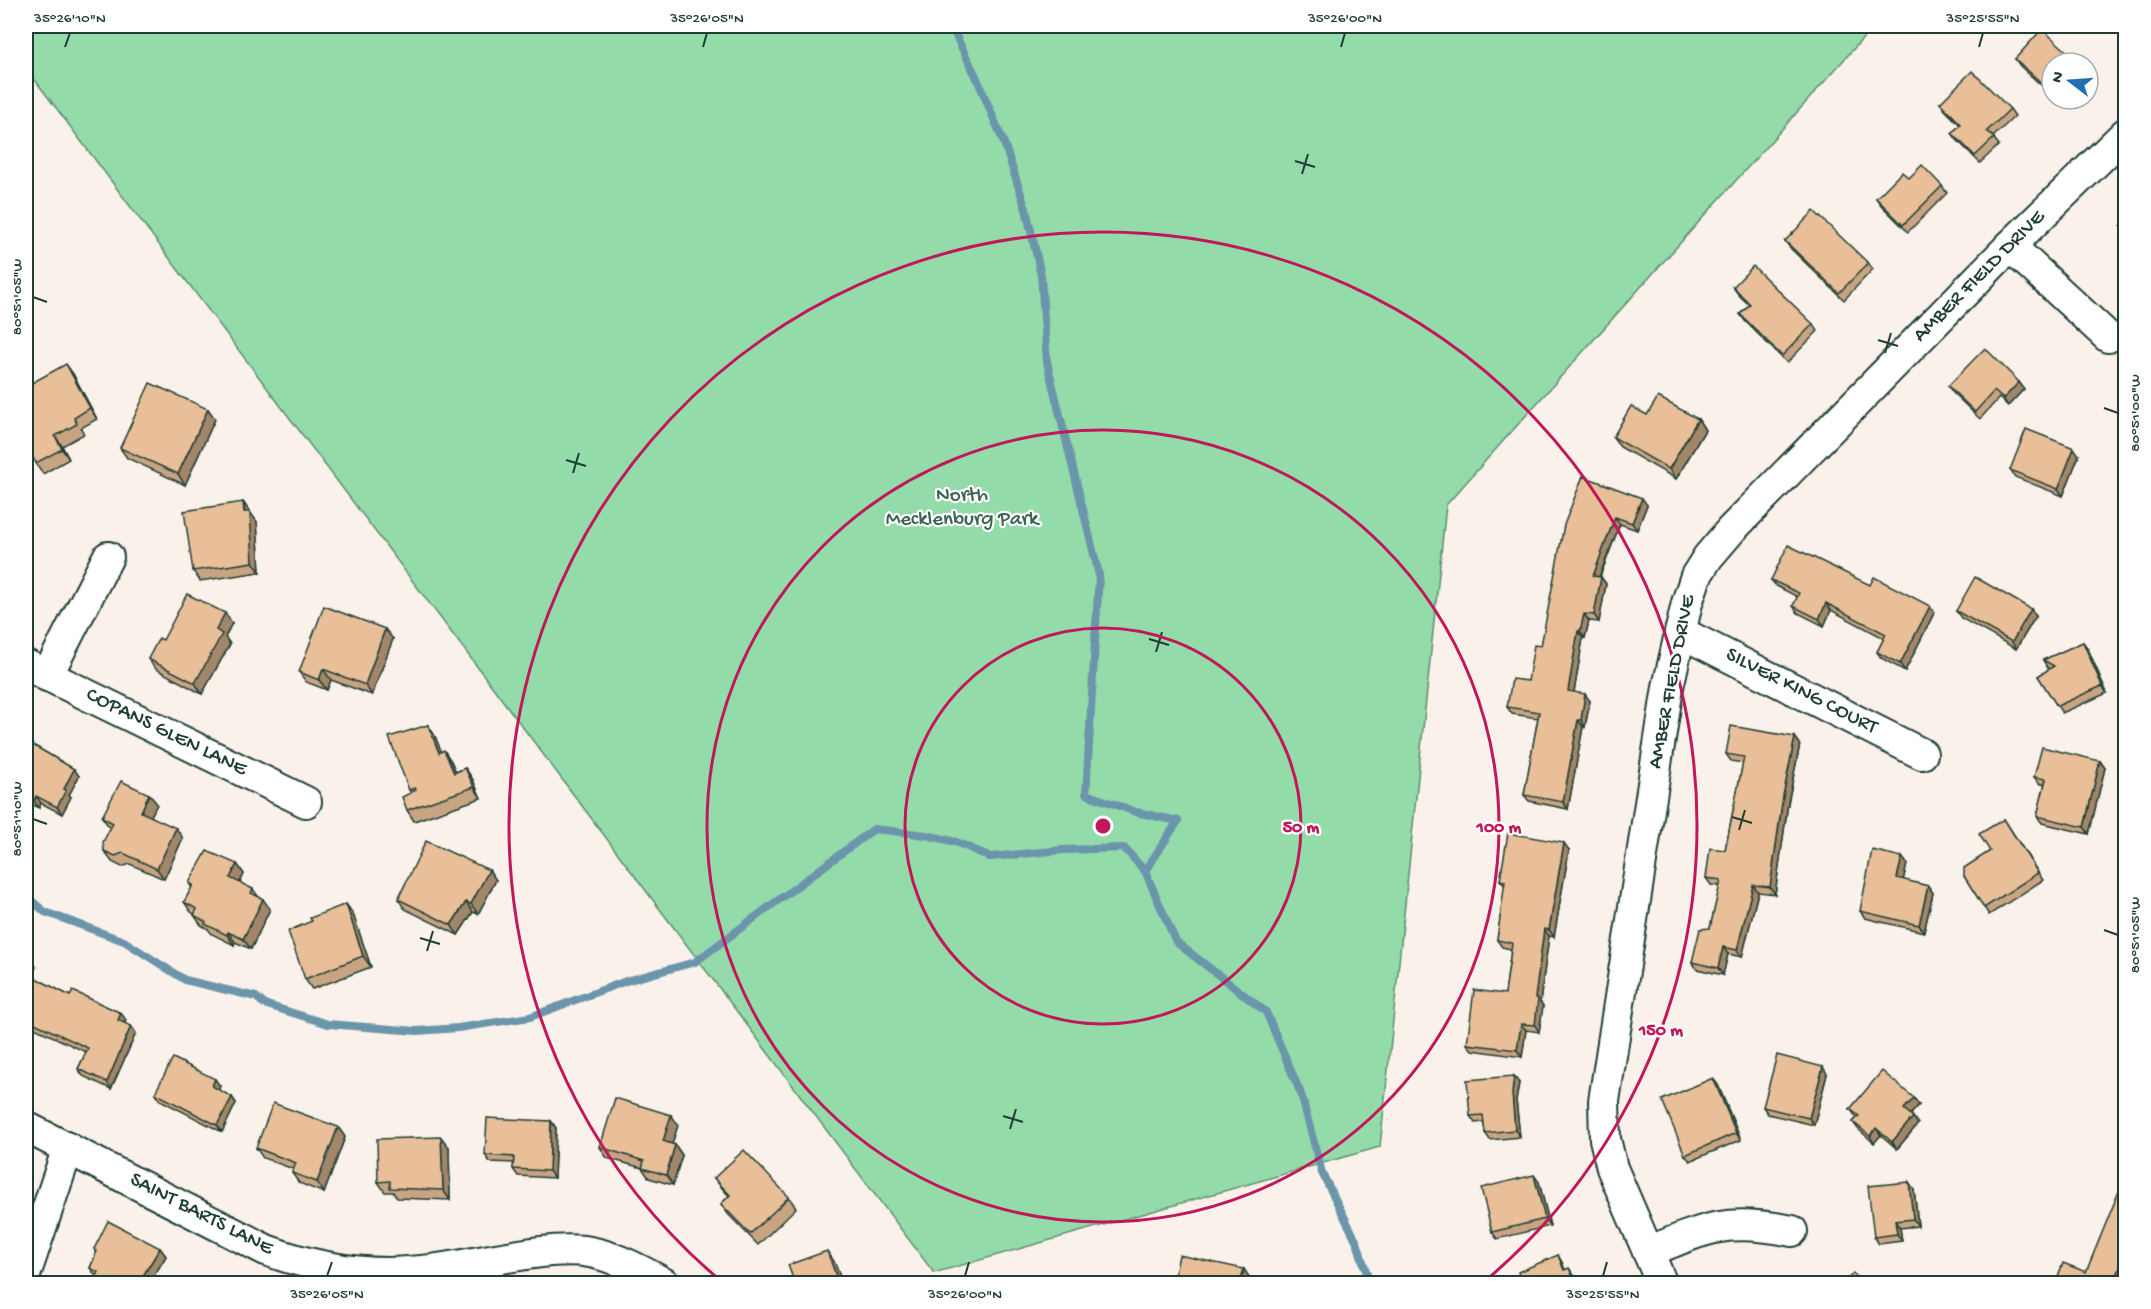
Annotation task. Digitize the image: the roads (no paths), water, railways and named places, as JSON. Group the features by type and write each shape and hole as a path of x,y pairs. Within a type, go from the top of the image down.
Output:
{"street":[{"name":"AMBER FIELD DRIVE","path":"1662,1284 1612,1168 1605,1139 1604,1101 1668,687 1680,632 1696,576 1713,550 2010,246 2126,133"},
{"path":"2010,246 2108,336"},
{"path":"36,671 108,556"},
{"name":"SILVER KING COURT","path":"1680,632 1922,753"},
{"name":"COPANS GLEN LANE","path":"36,671 306,802"},
{"name":"SAINT BARTS LANE","path":"26,1127 266,1250 295,1261 374,1273 445,1276 561,1250 589,1252 637,1269 665,1284"},
{"path":"26,1272 68,1148"},
{"path":"1648,1252 1718,1225 1743,1223 1792,1231"}],"waterway":[{"path":"951,26 976,76 1004,143 1026,209 1041,275 1047,362 1099,575 1086,794 1136,812 1178,821 1145,871"},
{"path":"26,896 45,912 124,941 185,980 256,997 264,1004 328,1024 417,1031 458,1028 530,1017 626,981 695,962 874,829 926,835 956,842 990,857 1063,850 1124,848 1145,871 1176,942 1266,1012 1301,1094 1322,1173 1357,1242 1370,1284"}],"park label":[{"name":"North Mecklenburg Park","path":"962,508"}]}
